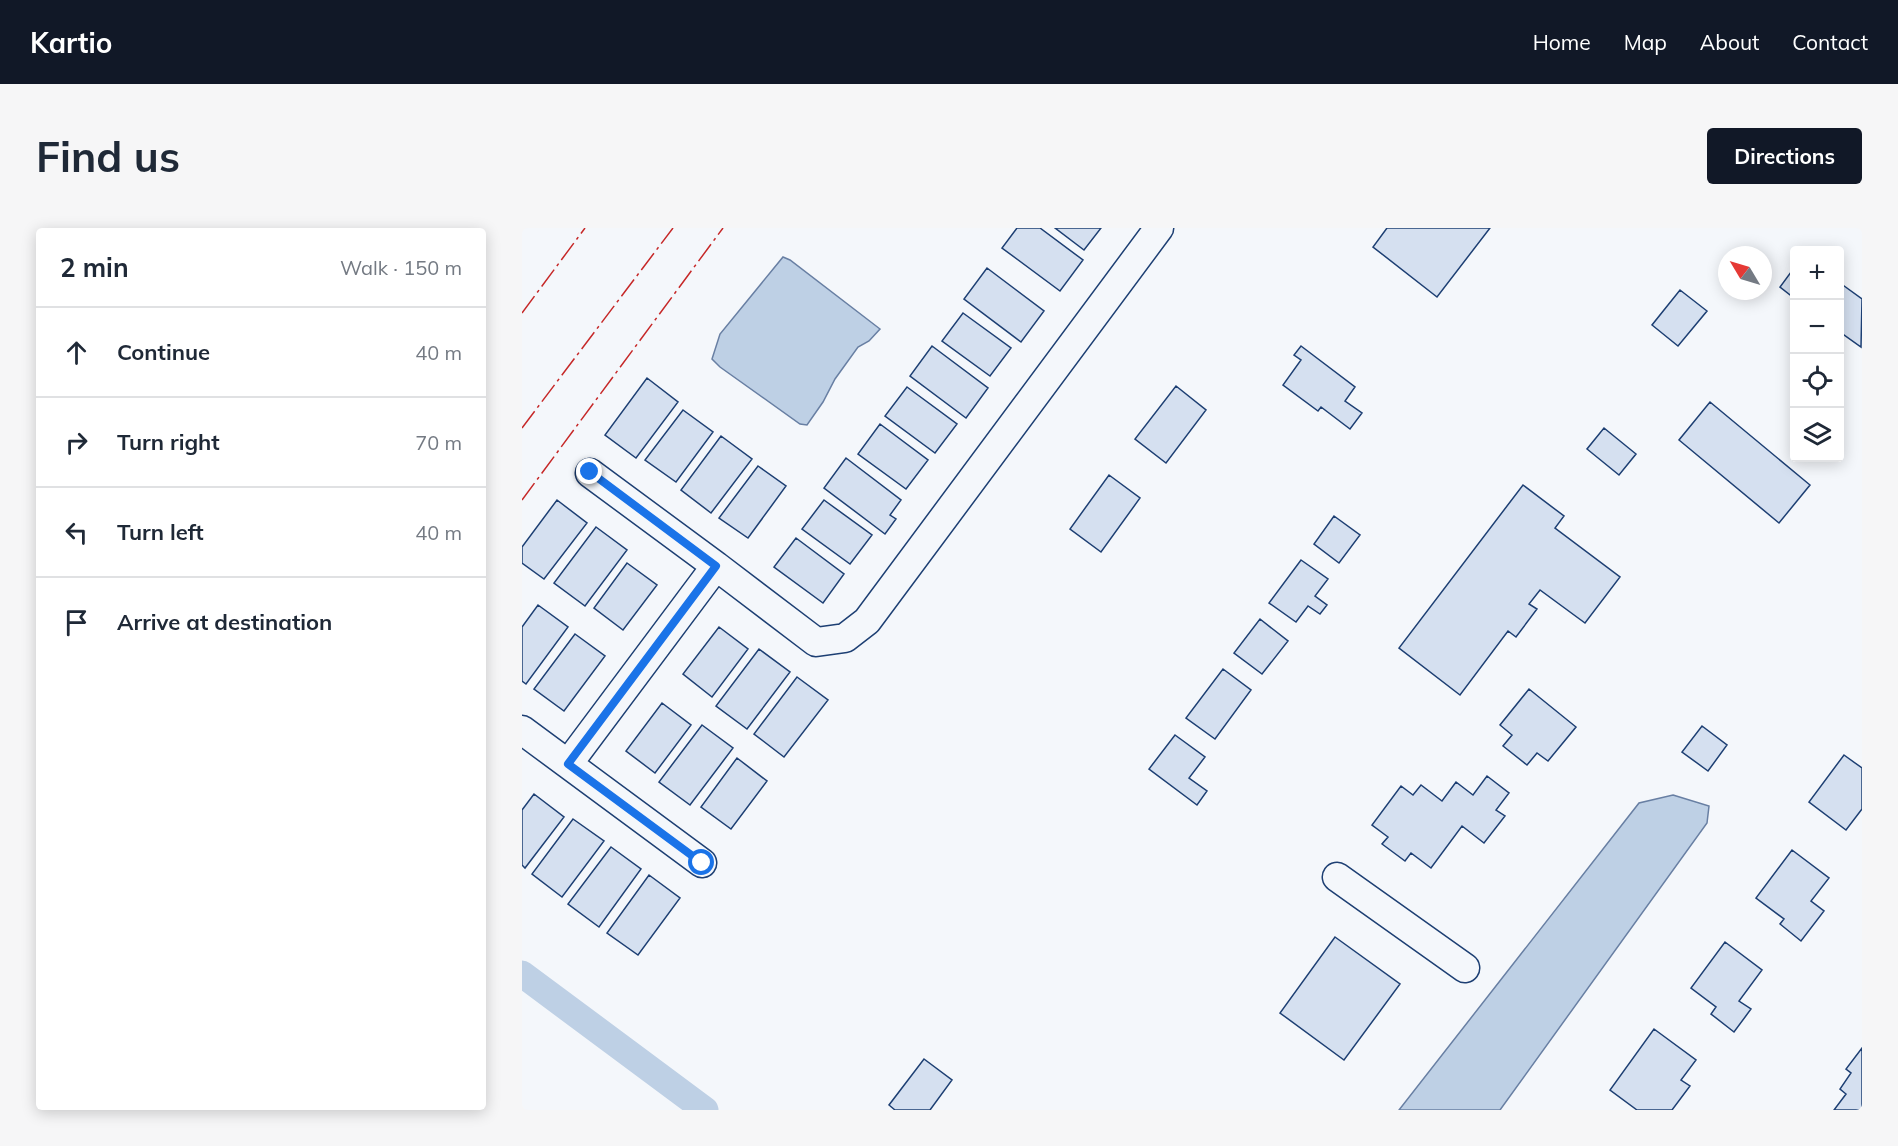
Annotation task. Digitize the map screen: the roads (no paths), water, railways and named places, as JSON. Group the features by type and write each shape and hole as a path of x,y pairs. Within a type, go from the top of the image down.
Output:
{"street":[{"path":"590,472 816,642 845,638 867,621 1159,228"},
{"path":"568,764 716,566"},
{"path":"522,730 702,863"},
{"path":"1337,877 1466,968"}],"water":[{"path":"783,257 880,329 869,341 858,347 807,425 800,424 712,359 720,334"},
{"path":"1673,795 1709,806 1707,823 1500,1110 1399,1110 1639,803"}],"waterway":[{"path":"522,974 705,1110"}]}
